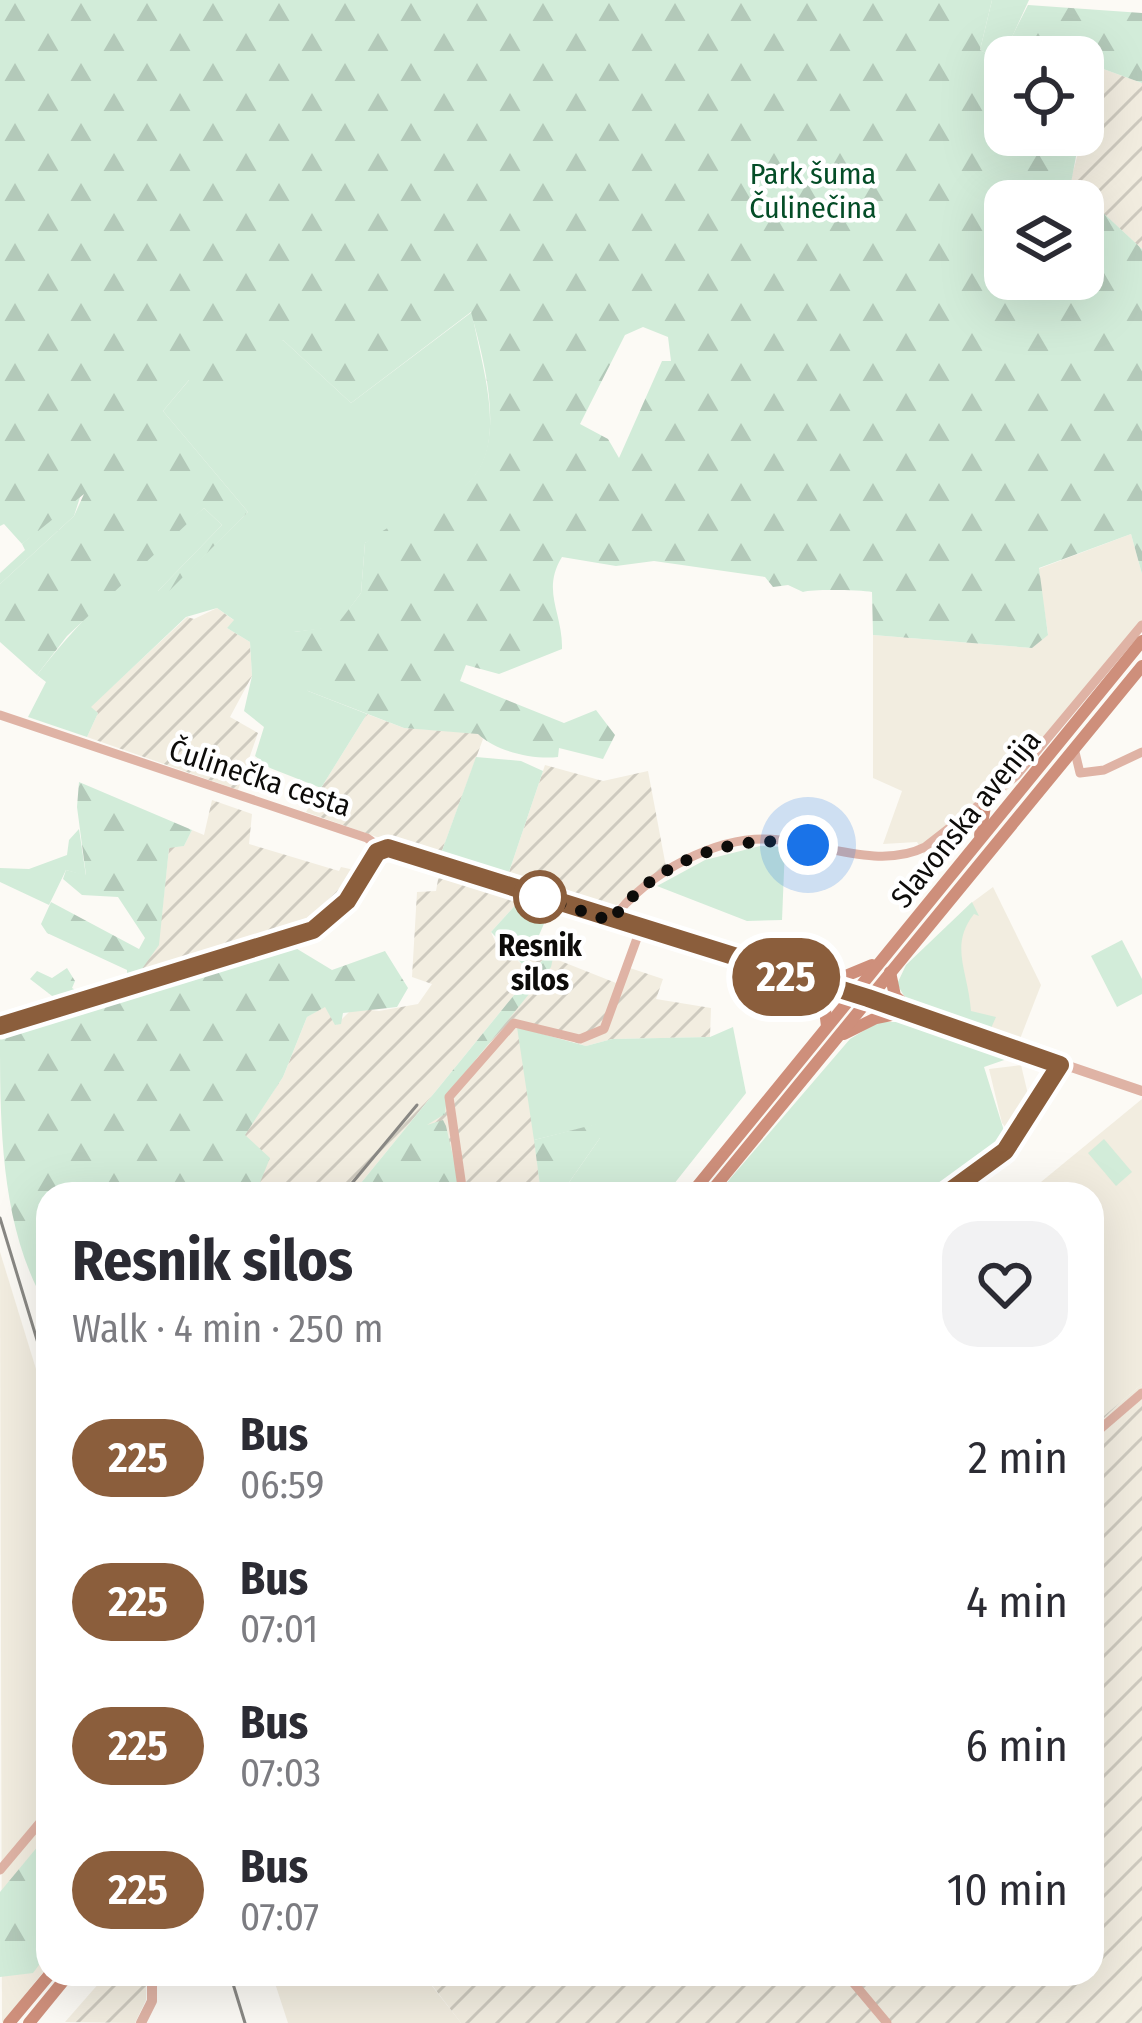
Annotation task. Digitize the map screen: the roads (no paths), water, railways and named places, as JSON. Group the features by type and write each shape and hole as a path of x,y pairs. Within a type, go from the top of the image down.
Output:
{"main road":[{"name":"Slavonska avenija","path":"720,1182 833,1042 889,952 1142,641"},
{"name":"Slavonska avenija","path":"701,1182 827,1026 890,972 1142,666"},
{"path":"978,840 986,801"},
{"path":"805,982 866,969 889,952"},
{"path":"833,1042 861,1024 910,1013 895,996 890,972"},
{"path":"805,982 824,1002 827,1026"},
{"path":"9,2023 40,1986"},
{"path":"29,2023 59,1986"}],"street":[{"path":"611,921 656,878 706,852 775,839 844,852 910,855 1016,776 1142,625"},
{"name":"Čulinečka cesta","path":"0,715 364,837 382,848 861,996 1142,1091"},
{"name":"Slavonska avenija","path":"1074,748 1080,772 1104,770 1142,752"},
{"path":"0,1026 313,930 347,901 382,848"},
{"path":"462,1182 448,1106 452,1091 514,1023 580,1039 604,1029 640,930"},
{"path":"965,1182 992,1165 1019,1133 1060,1065"},
{"path":"1104,1426 1142,1393"},
{"path":"0,1870 36,1827"},
{"path":"141,2023 152,2001 152,1986"},
{"path":"856,1986 887,2023"}],"railway":[{"path":"353,1182 417,1105"},
{"path":"0,1218 36,1336"},
{"path":"234,1986 245,2023"}],"place":[{"name":"Resnik silos","path":"540,897"}],"park label":[{"name":"Park šuma Čulinečina","path":"813,191"}]}
